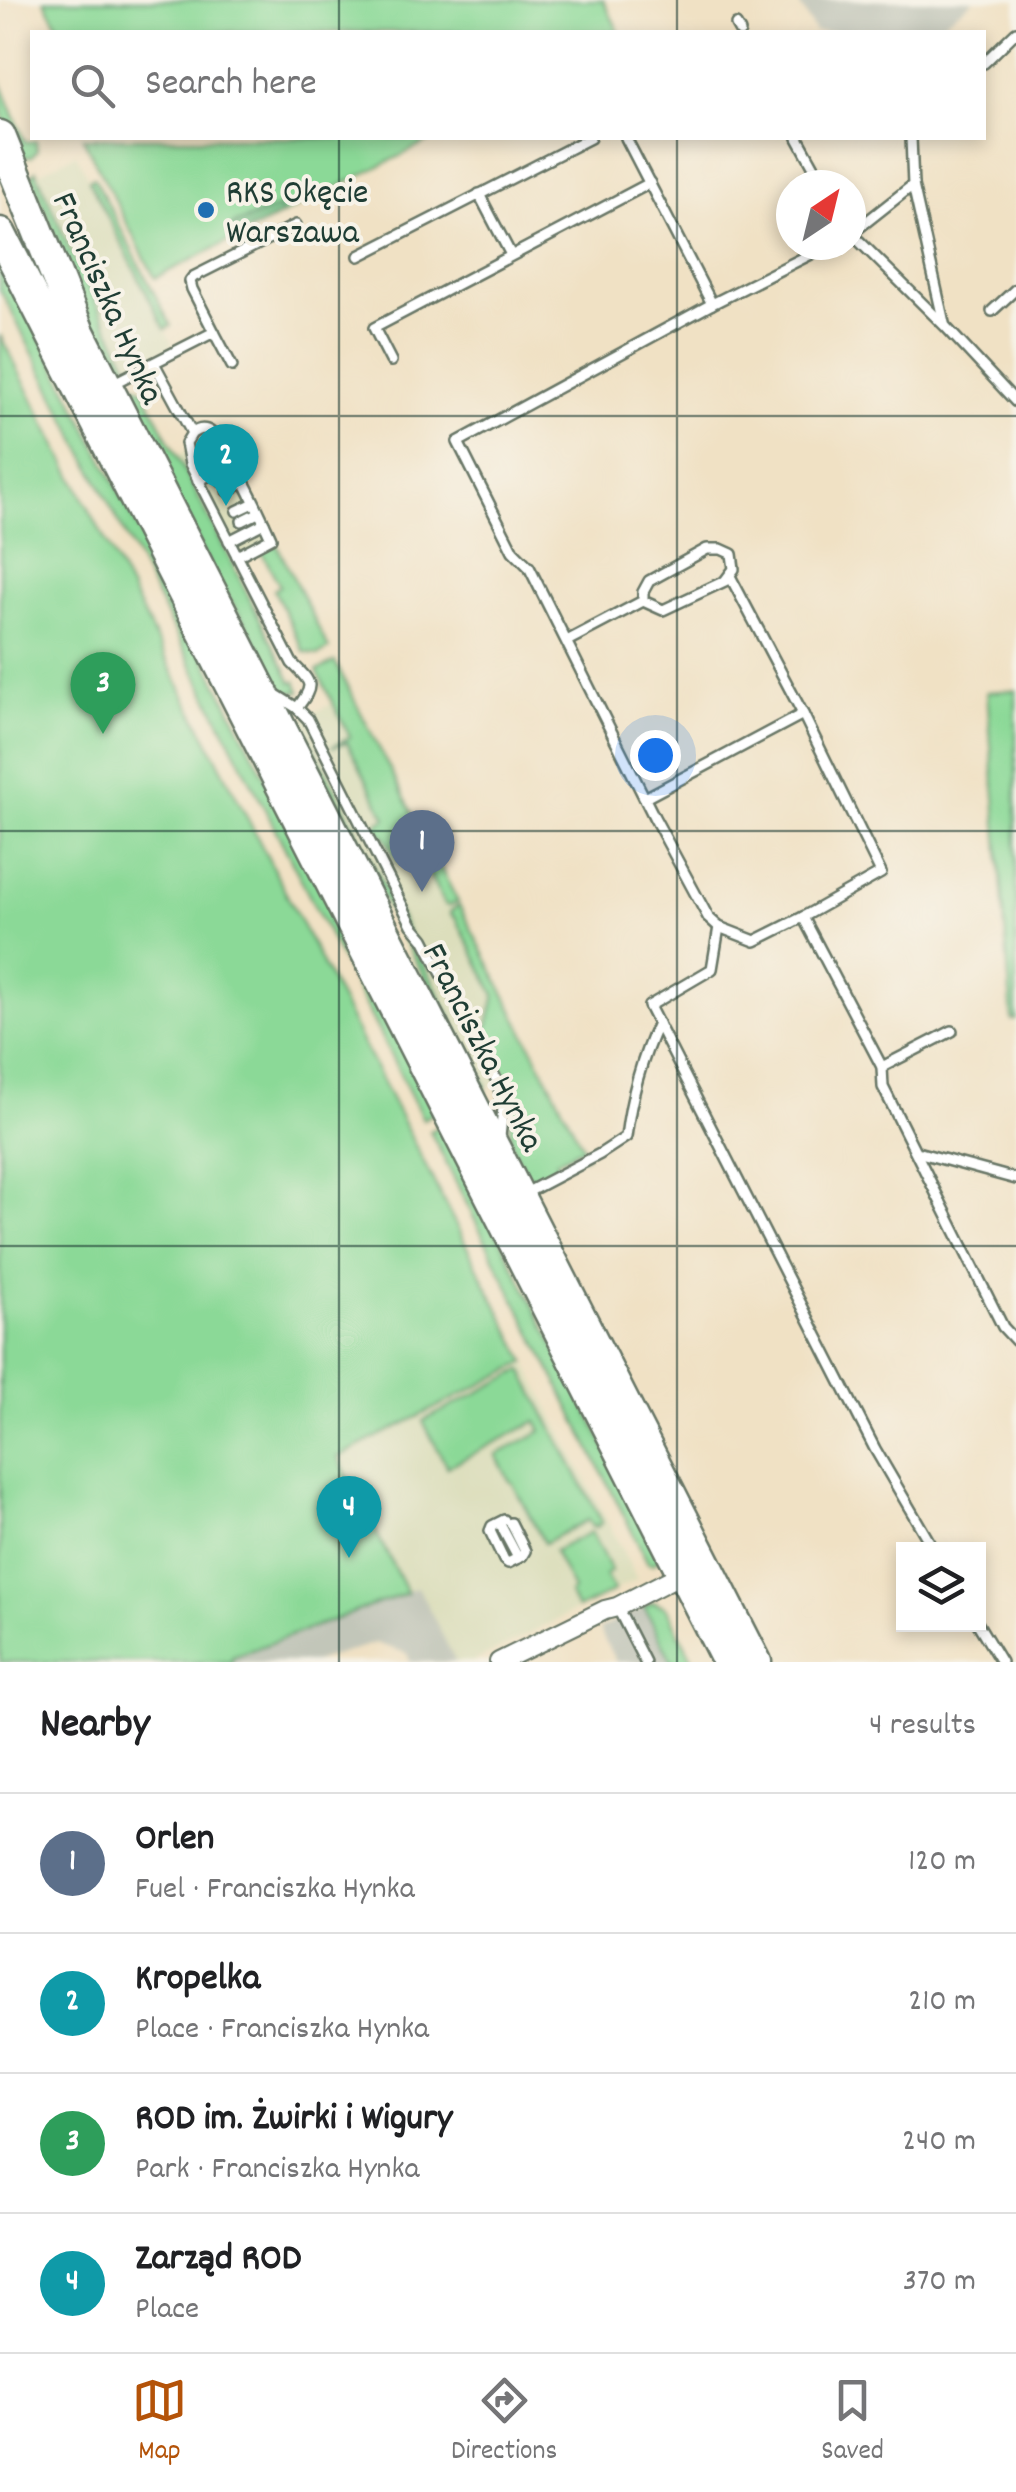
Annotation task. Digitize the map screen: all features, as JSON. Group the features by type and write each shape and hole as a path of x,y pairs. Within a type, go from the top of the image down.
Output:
{"main road":[{"name":"Franciszka Hynka","path":"0,136 74,320 107,387 756,1662"},
{"name":"Franciszka Hynka","path":"0,234 728,1662"}],"street":[{"path":"499,1662 683,1572"}],"lane":[{"path":"986,61 1016,32"},
{"path":"358,256 586,140"},
{"path":"627,140 712,304"},
{"path":"799,140 816,170"},
{"path":"911,140 914,185 944,326"},
{"path":"391,361 374,328 650,183"},
{"path":"866,222 914,185"},
{"path":"479,194 511,255"},
{"path":"232,366 190,280 296,224"},
{"path":"866,248 1016,402"},
{"path":"730,576 882,873 755,941 719,928 708,917 529,567 513,551 458,442 799,260"},
{"path":"992,311 1016,288"},
{"path":"107,387 214,332"},
{"path":"154,363 192,432"},
{"path":"237,556 271,538 222,442 203,428 192,432 186,443 190,464 223,525 229,541 292,663 310,685 297,708"},
{"path":"206,492 233,463"},
{"path":"224,486 241,478"},
{"path":"229,541 259,513"},
{"path":"240,516 259,513"},
{"path":"721,548 732,554 734,569 725,581 663,610 642,601 649,582 707,550 721,548"},
{"path":"567,641 642,601"},
{"path":"259,685 297,708 308,720 498,1083 502,1108 498,1155"},
{"path":"645,798 803,714"},
{"path":"803,917 882,1067 884,1087 1004,1327 1016,1342"},
{"path":"719,928 712,969 648,1006 875,1449 929,1542"},
{"path":"520,1197 626,1137 642,1056 658,1023"},
{"path":"882,1067 952,1031"},
{"path":"917,1152 1016,1178"},
{"path":"505,1523 518,1551 507,1562 502,1555 490,1531 492,1526 505,1523"},
{"path":"617,1607 645,1662"},
{"path":"983,1632 1001,1662"}],"shaded area":[{"path":"797,0 974,0 933,30 814,30"},
{"path":"76,154 173,345 129,368 72,255 37,174"},
{"path":"221,433 275,541 232,564 176,457"},
{"path":"352,694 538,1060 478,1092 290,724"},
{"path":"526,1362 637,1579 473,1662 456,1662 418,1588 407,1593 338,1457"},
{"path":"418,1587 456,1662 410,1662 407,1653 375,1643 314,1662 232,1662 231,1658"},
{"path":"654,1602 666,1607 694,1662 616,1662 599,1629"}],"green space":[{"path":"44,0 603,0 618,30 61,30"},
{"path":"0,81 25,142 36,141 37,150 32,157 23,157 7,130"},
{"name":"RKS Okęcie Warszawa","path":"84,140 432,140 155,278"},
{"path":"36,171 72,255 129,368 117,370 107,364 31,175"},
{"path":"94,177 171,326 165,329 89,180"},
{"path":"279,207 282,215 238,237 232,225"},
{"path":"0,257 436,1112 423,1119 0,289"},
{"path":"0,335 526,1362 338,1457 407,1593 232,1657 232,1662 0,1662"},
{"path":"132,383 143,389 300,692 285,692 276,685 246,624 215,579 175,496 162,456 126,389"},
{"path":"275,541 329,649 318,655 304,652 274,590 280,586 260,549"},
{"path":"335,662 458,902 445,905 418,853 398,863 384,835 380,836 375,829 386,818 347,742 332,747 350,737 317,671"},
{"path":"1016,690 1016,1020 1012,1020 987,692"},
{"path":"300,720 485,1084 484,1093 292,721"},
{"path":"459,905 587,1155 583,1157 579,1149 556,1161 560,1169 539,1179 528,1177 513,1149 510,1086 486,1034 495,995 450,912"},
{"path":"442,1124 662,1558 653,1564 648,1563 430,1131"},
{"path":"522,1370 602,1522 596,1528 588,1520 544,1543 510,1482 496,1455 542,1431 537,1421 447,1467 423,1421"},
{"path":"591,1532 611,1571 605,1575 614,1591 577,1609 569,1593 573,1590 554,1551"},
{"path":"654,1602 666,1607 694,1662 672,1662 644,1606"}],"place":[{"name":"RKS Okęcie Warszawa","path":"206,210"},
{"name":"Kropelka","path":"226,506"},
{"name":"ROD im. Żwirki i Wigury","path":"103,734"},
{"name":"Orlen","path":"422,892"},
{"name":"Zarząd ROD","path":"349,1558"}]}
